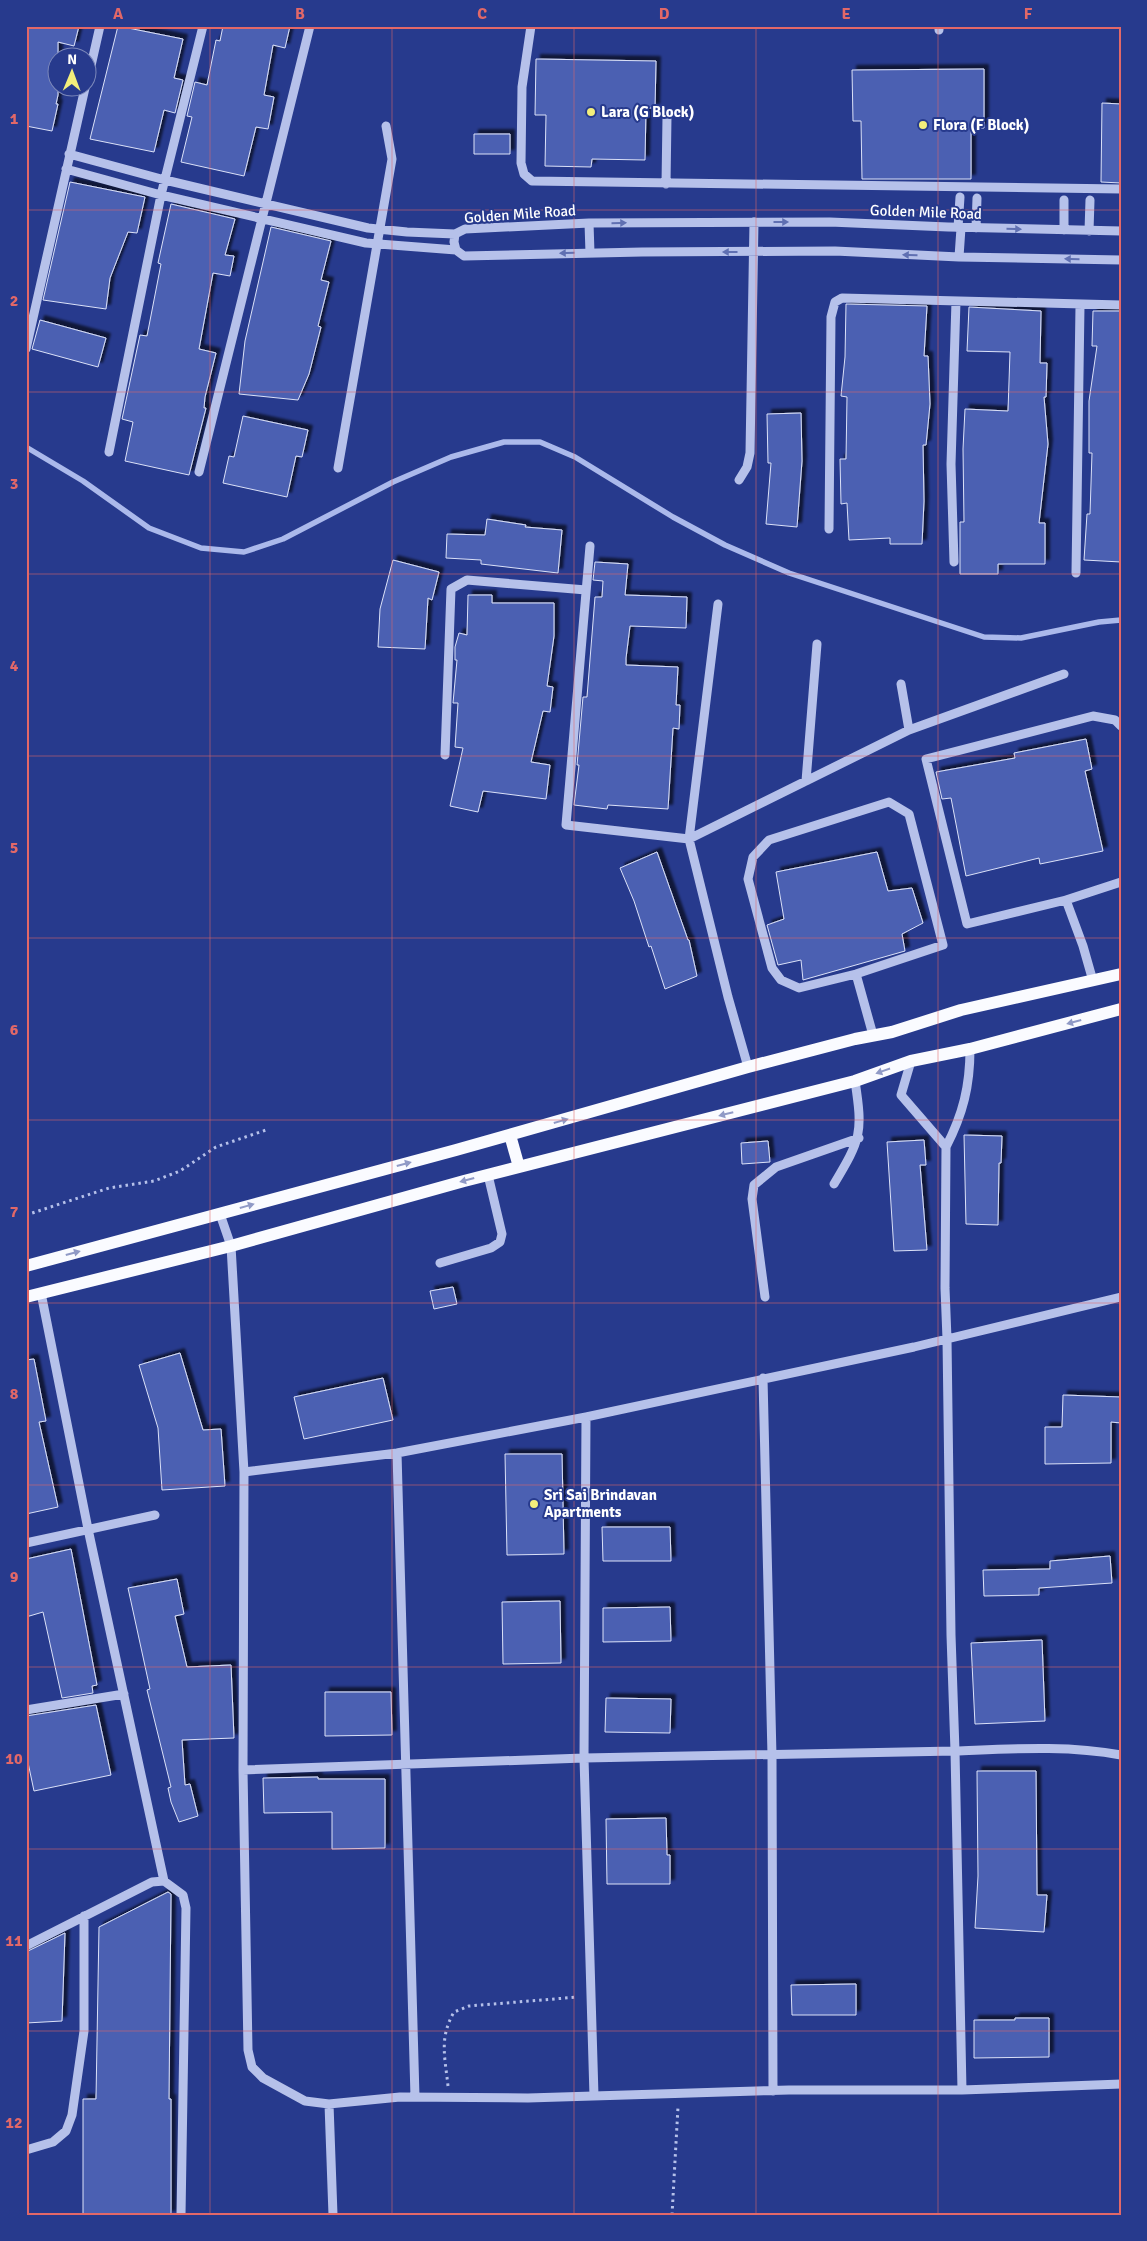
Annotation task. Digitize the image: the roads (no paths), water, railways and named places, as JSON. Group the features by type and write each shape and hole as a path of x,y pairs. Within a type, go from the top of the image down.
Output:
{"main road":[{"path":"26,1266 510,1135 748,1067 892,1032 962,1010 1121,974"},
{"path":"26,1297 231,1246 488,1175 855,1081 911,1061 970,1049 1121,1009"},
{"path":"510,1135 519,1167"}],"street":[{"path":"95,48 100,26"},
{"path":"109,452 161,195 203,26"},
{"path":"199,472 264,219 310,26"},
{"path":"532,26 522,88 521,163 524,174 532,181 540,183 1121,190"},
{"path":"26,349 69,154 83,98"},
{"path":"666,117 666,184"},
{"path":"338,468 392,159 386,126"},
{"path":"69,154 165,180 380,229 455,234"},
{"path":"66,169 161,195 377,244 456,250 464,256 836,251 959,257 1121,260"},
{"path":"959,257 960,197"},
{"path":"976,228 977,198"},
{"path":"1064,200 1064,230"},
{"path":"1090,200 1090,230"},
{"path":"739,480 747,467 750,453 754,222"},
{"name":"Golden Mile Road","path":"456,250 455,234 465,229 589,223 830,222 960,228 1121,231"},
{"path":"589,223 590,253"},
{"path":"829,529 831,317 835,302 842,298 1080,306 1121,305"},
{"path":"954,562 951,464 956,301"},
{"path":"1076,573 1080,306"},
{"path":"590,546 566,824 689,839 910,730 1064,674"},
{"path":"445,755 450,589 467,580 586,590"},
{"path":"718,604 689,839 728,997 748,1067"},
{"path":"806,781 817,644"},
{"path":"901,684 910,730"},
{"path":"1121,726 1115,720 1093,716 926,759 968,924 1066,900 1121,882"},
{"path":"889,802 899,806 909,814 944,945 856,974 799,988 781,980 772,968 748,879 753,857 769,840 889,802"},
{"path":"1066,900 1083,946 1093,981"},
{"path":"856,974 873,1036"},
{"path":"962,2090 945,1288 946,1147 959,1122 966,1094 970,1074 970,1049"},
{"path":"911,1061 901,1096 946,1147"},
{"path":"834,1184 852,1156 859,1138 860,1118 855,1081"},
{"path":"765,1297 752,1199 754,1185 776,1167 859,1138"},
{"path":"440,1263 491,1248 500,1242 502,1234 488,1175"},
{"path":"220,1214 231,1246 244,1472 243,1770 248,2050 252,2067 263,2078 305,2100 329,2104 449,2096 528,2098 772,2091 962,2090 1121,2084"},
{"path":"41,1293 88,1529 164,1881"},
{"path":"244,1472 397,1454 586,1418 947,1339 1121,1297"},
{"path":"763,1378 772,1756 772,2091"},
{"path":"586,1418 584,1758 594,2096"},
{"path":"397,1454 415,2097"},
{"path":"26,1543 155,1515"},
{"path":"26,1710 124,1694"},
{"path":"243,1770 584,1758 772,1756 1020,1749 1103,1752 1121,1755"},
{"path":"26,1946 152,1882 164,1881 183,1895 186,1908 180,2215"},
{"path":"26,2150 53,2142 66,2131 72,2115 84,2031 84,1916"},
{"path":"329,2104 333,2215"}],"waterway":[{"path":"26,447 83,481 149,528 201,548 244,552 283,539 393,482 451,457 504,442 540,442 575,457 673,517 725,545 789,573 984,637 1021,638 1099,622 1121,620"}],"place":[{"name":"Lara (G Block)","path":"591,112"},
{"name":"Flora (F Block)","path":"923,125"},
{"name":"Sri Sai Brindavan Apartments","path":"534,1504"}]}
